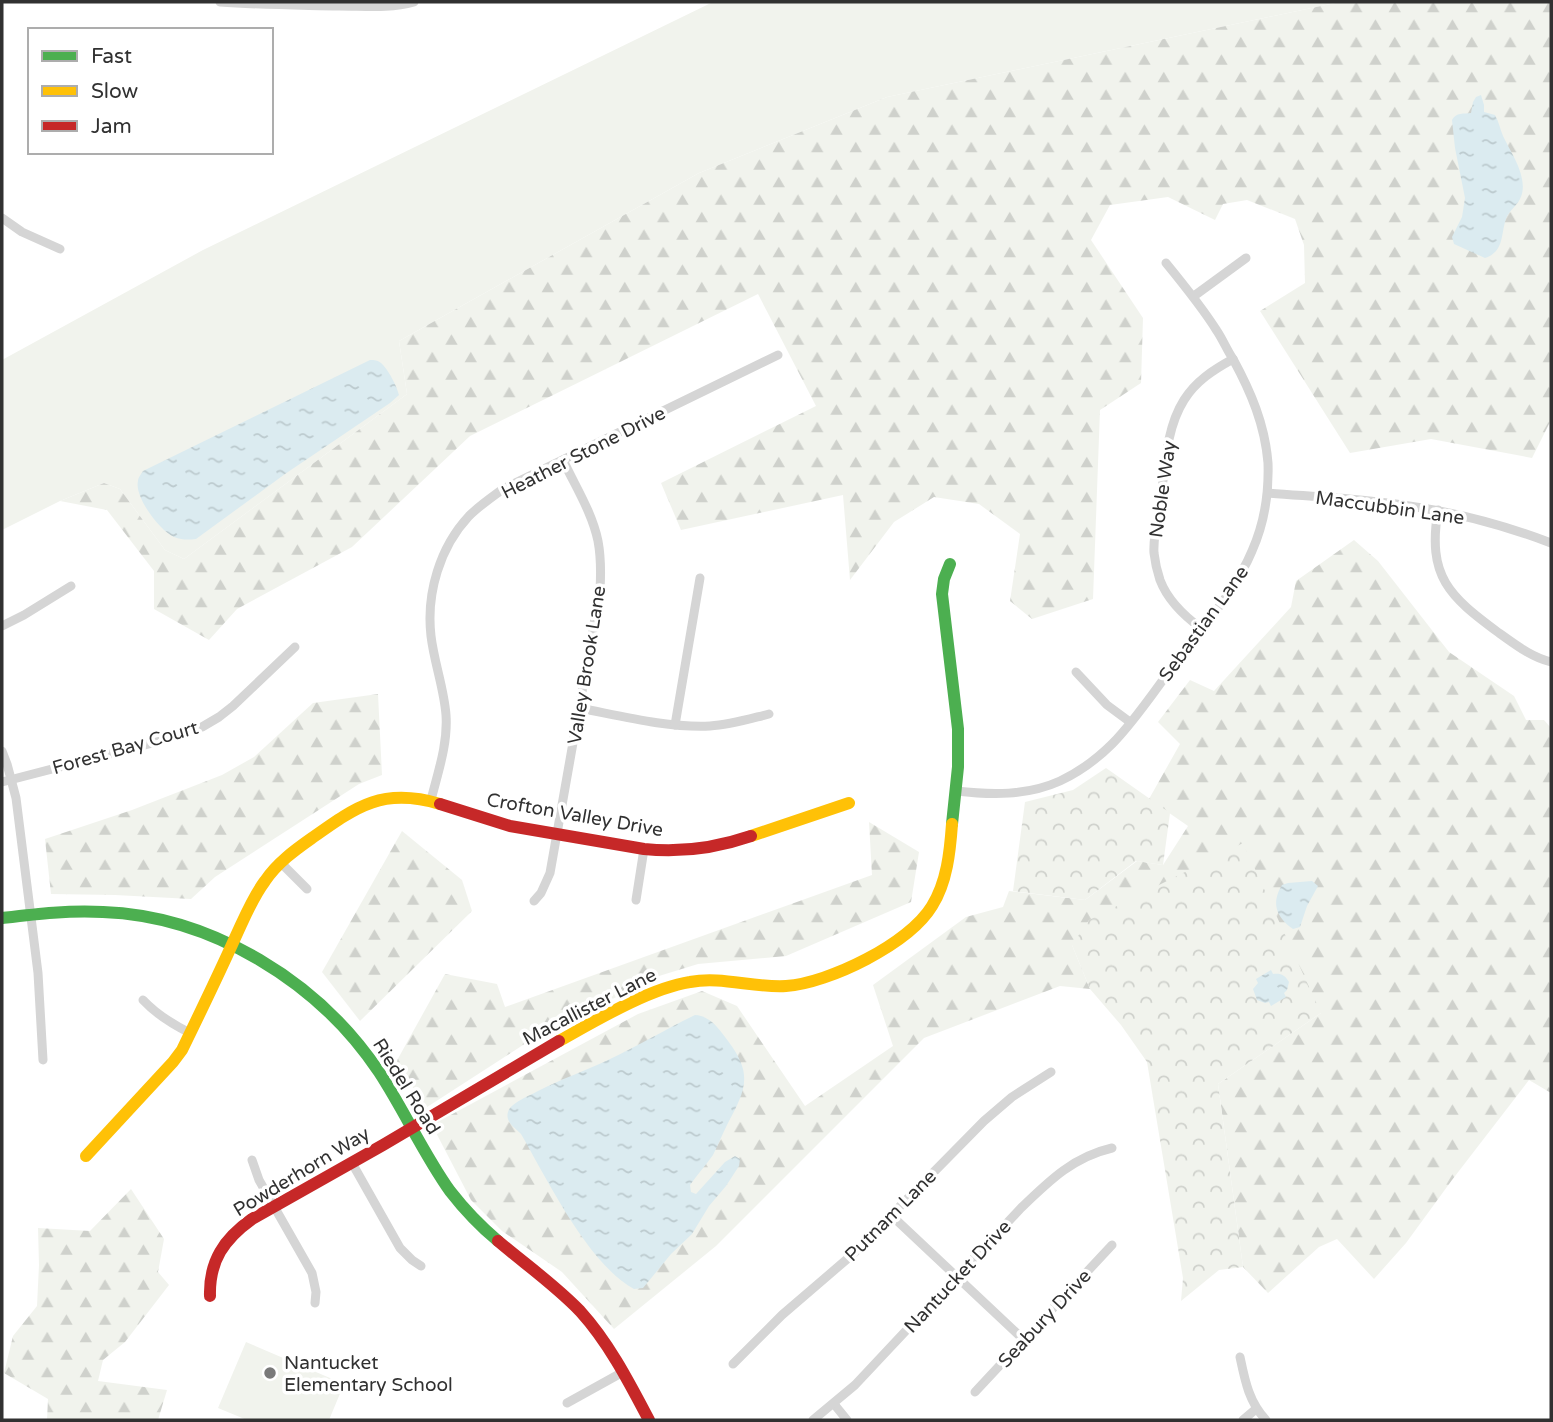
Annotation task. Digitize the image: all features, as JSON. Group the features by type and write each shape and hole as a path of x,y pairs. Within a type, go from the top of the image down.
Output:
{"street":[{"path":"220,2 381,7 414,2"},
{"path":"2,218 22,232 60,249"},
{"path":"1194,296 1246,258"},
{"name":"Sebastian Lane","path":"956,791 1003,794 1030,791 1052,785 1096,758 1120,736 1233,587 1245,567 1259,533 1268,493 1268,461 1261,422 1247,385 1219,333 1194,296 1166,263"},
{"name":"Heather Stone Drive","path":"431,800 444,749 446,717 433,651 430,623 432,594 440,563 457,531 470,515 503,489 778,355"},
{"name":"Noble Way","path":"1202,629 1181,612 1167,594 1155,562 1155,539 1170,435 1178,411 1188,393 1202,378 1233,359"},
{"name":"Valley Brook Lane","path":"534,901 547,883 558,834 600,590 597,539 591,519 563,460"},
{"name":"Maccubbin Lane","path":"1268,493 1438,510 1506,527 1551,543"},
{"path":"1438,510 1436,554 1440,571 1452,593 1468,610 1527,653 1551,662"},
{"name":"Macallister Lane","path":"412,1128 568,1035 673,986 703,979 719,979 797,986 836,973 901,940 913,930 924,918 941,889 947,871 956,791 958,729 942,594 950,564"},
{"path":"675,725 701,578"},
{"path":"2,626 71,586"},
{"name":"Forest Bay Court","path":"6,780 168,739 202,727 233,706 295,647"},
{"path":"1076,673 1107,705 1130,722"},
{"path":"579,708 675,725 726,725 769,714"},
{"path":"2,751 6,780 16,798 39,982 43,1060"},
{"name":"Crofton Valley Drive","path":"86,1156 173,1062 190,1033 265,879 281,862 366,803 399,796 431,800 494,822 644,849 684,851 715,847 849,803"},
{"path":"636,900 644,849"},
{"path":"281,862 307,889"},
{"name":"Riedel Road","path":"2,918 60,910 152,917 206,933 259,958 283,973 347,1030 387,1083 437,1171 463,1206 498,1242 560,1292 595,1329 623,1372 649,1420"},
{"path":"143,1000 168,1023 190,1033"},
{"name":"Putnam Lane","path":"733,1364 782,1315 853,1254 984,1121 1012,1097 1051,1072"},
{"name":"Powderhorn Way","path":"211,1296 209,1284 215,1261 227,1242 247,1222 412,1128"},
{"name":"Nantucket Drive","path":"813,1420 855,1385 1048,1182 1080,1159 1112,1148"},
{"path":"252,1160 259,1180 312,1273 315,1303"},
{"path":"352,1163 400,1248 421,1266"},
{"path":"891,1215 1024,1340"},
{"name":"Seabury Drive","path":"975,1392 1112,1245"},
{"path":"1240,1357 1248,1392 1256,1409 1266,1420"},
{"path":"567,1403 623,1372"},
{"path":"834,1404 847,1420"},
{"path":"1243,1420 1256,1409"}],"green space":[{"path":"713,2 1340,2 887,97 699,173 399,341 407,394 184,559 165,550 120,489 104,483 2,530 2,360 203,250"},
{"path":"1340,2 1551,2 1551,420 1532,458 1431,439 1350,453 1260,311 1305,283 1304,245 1295,219 1247,200 1223,204 1215,220 1168,197 1110,205 1091,240 1143,318 1141,383 1100,410 1093,599 1032,619 1010,601 1020,534 979,504 934,497 894,522 850,580 843,495 681,530 661,483 816,406 758,294 470,436 352,547 237,609 209,640 154,609 154,571 107,510 60,501 104,483 120,489 165,550 184,559 407,394 399,341 699,173 887,97"},
{"path":"1354,540 1378,561 1449,652 1514,696 1526,720 1544,720 1551,728 1551,1093 1529,1080 1406,1243 1374,1279 1337,1239 1319,1247 1268,1293 1243,1267 1218,1084 1321,1013 1072,945 1090,989 1060,986 924,1038 716,1246 614,1329 562,1272 502,1231 471,1200 432,1125 638,1014 702,991 737,1006 805,1106 893,1046 873,985 966,917 1003,907 1009,891 1085,900 1137,861 1163,865 1188,826 1149,799 1180,744 1158,722 1190,680 1214,691 1291,607 1296,581"},
{"path":"378,694 382,775 359,784 215,877 191,899 51,894 45,839 132,810 222,775 254,757 313,703"},
{"path":"1106,768 1170,813 1163,865 1136,861 1085,900 1013,891 1025,802 1073,790"},
{"path":"869,822 919,852 911,902 786,956 698,964 659,976 537,1036 424,1109 409,1080 395,1064 445,974 497,984 505,1007 872,875"},
{"path":"402,831 462,880 472,911 360,1021 322,972"},
{"path":"1243,843 1321,1013 1218,1084 1243,1267 1219,1270 1181,1301 1183,1278 1147,1062 1121,1025 1090,989 1072,945 1089,920"},
{"path":"131,1189 164,1239 158,1272 169,1285 125,1342 103,1360 98,1381 167,1390 158,1420 47,1420 48,1399 4,1373 13,1336 37,1306 38,1228 90,1231"},
{"path":"246,1342 344,1384 329,1420 247,1420 218,1408"}],"water":[{"path":"1481,95 1484,112 1495,115 1523,183 1520,199 1506,218 1498,248 1485,258 1454,244 1452,237 1462,217 1465,198 1452,120 1458,115 1471,113 1473,102"},
{"path":"370,360 384,366 399,395 196,539 185,540 168,534 149,513 138,488 138,479 143,471"},
{"path":"1312,881 1318,886 1300,927 1293,929 1279,915 1276,904 1279,892 1282,885 1288,883"},
{"path":"1271,970 1273,974 1284,976 1289,982 1284,993 1286,997 1271,1006 1269,1002 1257,1000 1253,989 1258,983 1256,979"},
{"path":"695,1015 710,1021 728,1041 741,1064 744,1083 713,1155 690,1185 691,1192 696,1194 725,1162 735,1156 740,1159 739,1166 692,1234 671,1254 643,1288 634,1289 617,1277 585,1241 521,1134 509,1122 507,1116 513,1105 526,1097 619,1055"}],"traffic: fast":[{"path":"950,564 942,594 958,729 958,767 952,824"},
{"path":"2,918 78,912 144,916 184,926 259,960 294,983 354,1039 379,1072 450,1191 472,1217 498,1241"}],"traffic: slow":[{"path":"86,1156 182,1050 252,901 281,863 299,847 343,817 371,803 402,798 440,804"},
{"path":"751,836 849,803"},
{"path":"559,1041 623,1006 674,985 714,980 786,986 824,978 866,959 906,934 932,906 944,877 952,824"}],"traffic: jam":[{"path":"440,804 510,826 644,849 698,848 751,836"},
{"path":"210,1296 212,1272 220,1252 233,1235 252,1219 559,1041"},
{"path":"498,1241 580,1311 618,1363 649,1420"}],"place":[{"name":"Nantucket Elementary School","path":"270,1373"}]}
